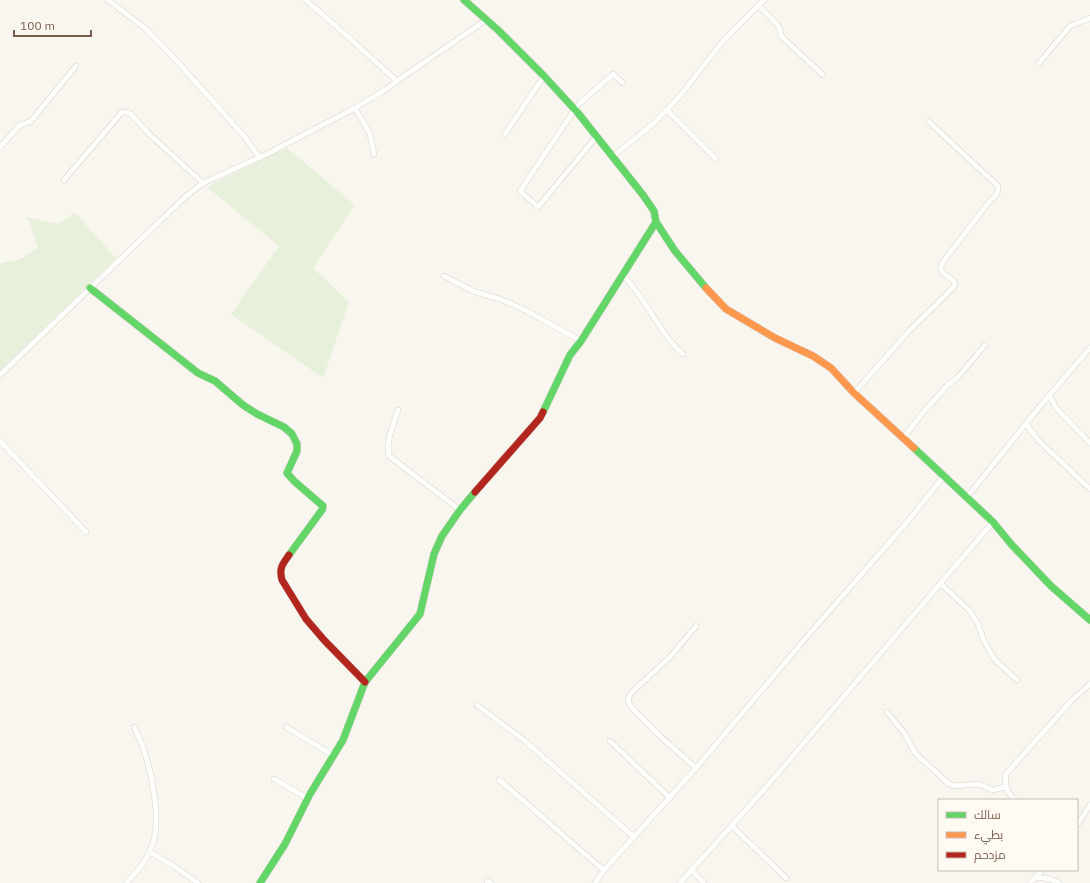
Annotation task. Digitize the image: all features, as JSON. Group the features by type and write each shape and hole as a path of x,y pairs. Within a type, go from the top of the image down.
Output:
{"street":[{"path":"108,0 146,30 175,59 244,136 259,157"},
{"path":"306,0 396,81"},
{"path":"464,0 498,30 575,109 654,211 656,222 675,251 714,298 726,309 775,338 813,356 831,368 854,393 993,522 1011,544 1051,586 1090,620"},
{"path":"612,157 654,123 679,97 723,41 764,0"},
{"path":"758,5 780,29 781,36 823,75"},
{"path":"1039,63 1070,26 1090,18"},
{"path":"0,375 186,196 203,183 259,157 355,108 385,90 486,20"},
{"path":"0,147 19,126 31,121 76,66"},
{"path":"596,137 538,207 520,191 580,103 613,74 623,83"},
{"path":"505,134 544,76"},
{"path":"355,108 370,134 374,154"},
{"path":"666,110 716,159"},
{"path":"64,180 122,112 126,112 131,114 148,133 203,183"},
{"path":"854,393 909,331 954,287 954,280 941,272 940,268 942,263 999,191 998,186 929,122"},
{"path":"260,883 270,870 308,798 343,740 365,682 420,614 434,554 442,536 460,510 540,418 570,355 581,341 656,222"},
{"path":"622,274 641,296 675,347 684,354"},
{"path":"444,276 475,292 500,299 527,311 581,341"},
{"path":"90,288 198,373 215,381 248,408 257,414 284,426 292,434 297,444 297,451 287,473 294,482 323,506 322,510 281,567 280,573 282,580 306,619 324,640 365,682"},
{"path":"903,438 925,410 948,385 958,377 985,345"},
{"path":"967,497 1049,395 1090,348"},
{"path":"1049,395 1057,408 1090,444"},
{"path":"398,410 388,442 387,450 389,456 460,510"},
{"path":"1026,424 1038,440 1090,489"},
{"path":"0,441 86,532"},
{"path":"595,883 604,870 670,798 804,640 908,521 943,476"},
{"path":"680,883 732,826 993,522"},
{"path":"941,584 970,611 978,624 984,641 995,660 1017,680"},
{"path":"696,626 670,657 632,692 628,697 628,702 632,708 661,737 696,768"},
{"path":"1014,799 1005,787 1006,774 1071,701 1090,684"},
{"path":"477,705 525,741 634,837"},
{"path":"887,712 905,734 914,753 949,784 956,786 978,784 992,790 1005,787"},
{"path":"126,883 150,852 156,826 156,812 147,760 134,727"},
{"path":"286,727 334,756"},
{"path":"610,741 670,798"},
{"path":"274,779 308,798"},
{"path":"499,780 533,807 574,846 604,870"},
{"path":"1078,824 1090,805"},
{"path":"732,826 786,878"},
{"path":"150,852 198,883"},
{"path":"691,870 704,883"},
{"path":"1030,883 1041,871"},
{"path":"1035,877 1050,879 1059,883"}],"green space":[{"path":"287,148 355,205 313,268 349,302 323,378 231,314 279,246 207,187"},
{"path":"75,213 116,258 0,370 0,264 19,260 38,248 29,220 25,217 58,224"}],"traffic: fast":[{"path":"464,0 498,30 578,113 643,195 654,211 656,222 675,251 706,288"},
{"path":"543,412 570,355 581,341 656,222"},
{"path":"90,288 198,373 215,381 243,405 257,414 284,427 292,434 297,444 297,451 287,473 323,506 322,510 289,555"},
{"path":"914,448 993,522 1011,544 1051,586 1090,620"},
{"path":"260,883 285,844 310,794 343,740 365,682 420,614 434,554 442,536 460,510 475,492"}],"traffic: slow":[{"path":"706,288 726,309 775,338 813,356 831,368 854,393 914,448"}],"traffic: jam":[{"path":"475,492 540,418 543,412"},
{"path":"289,555 282,567 282,580 306,619 324,640 365,682"}]}
